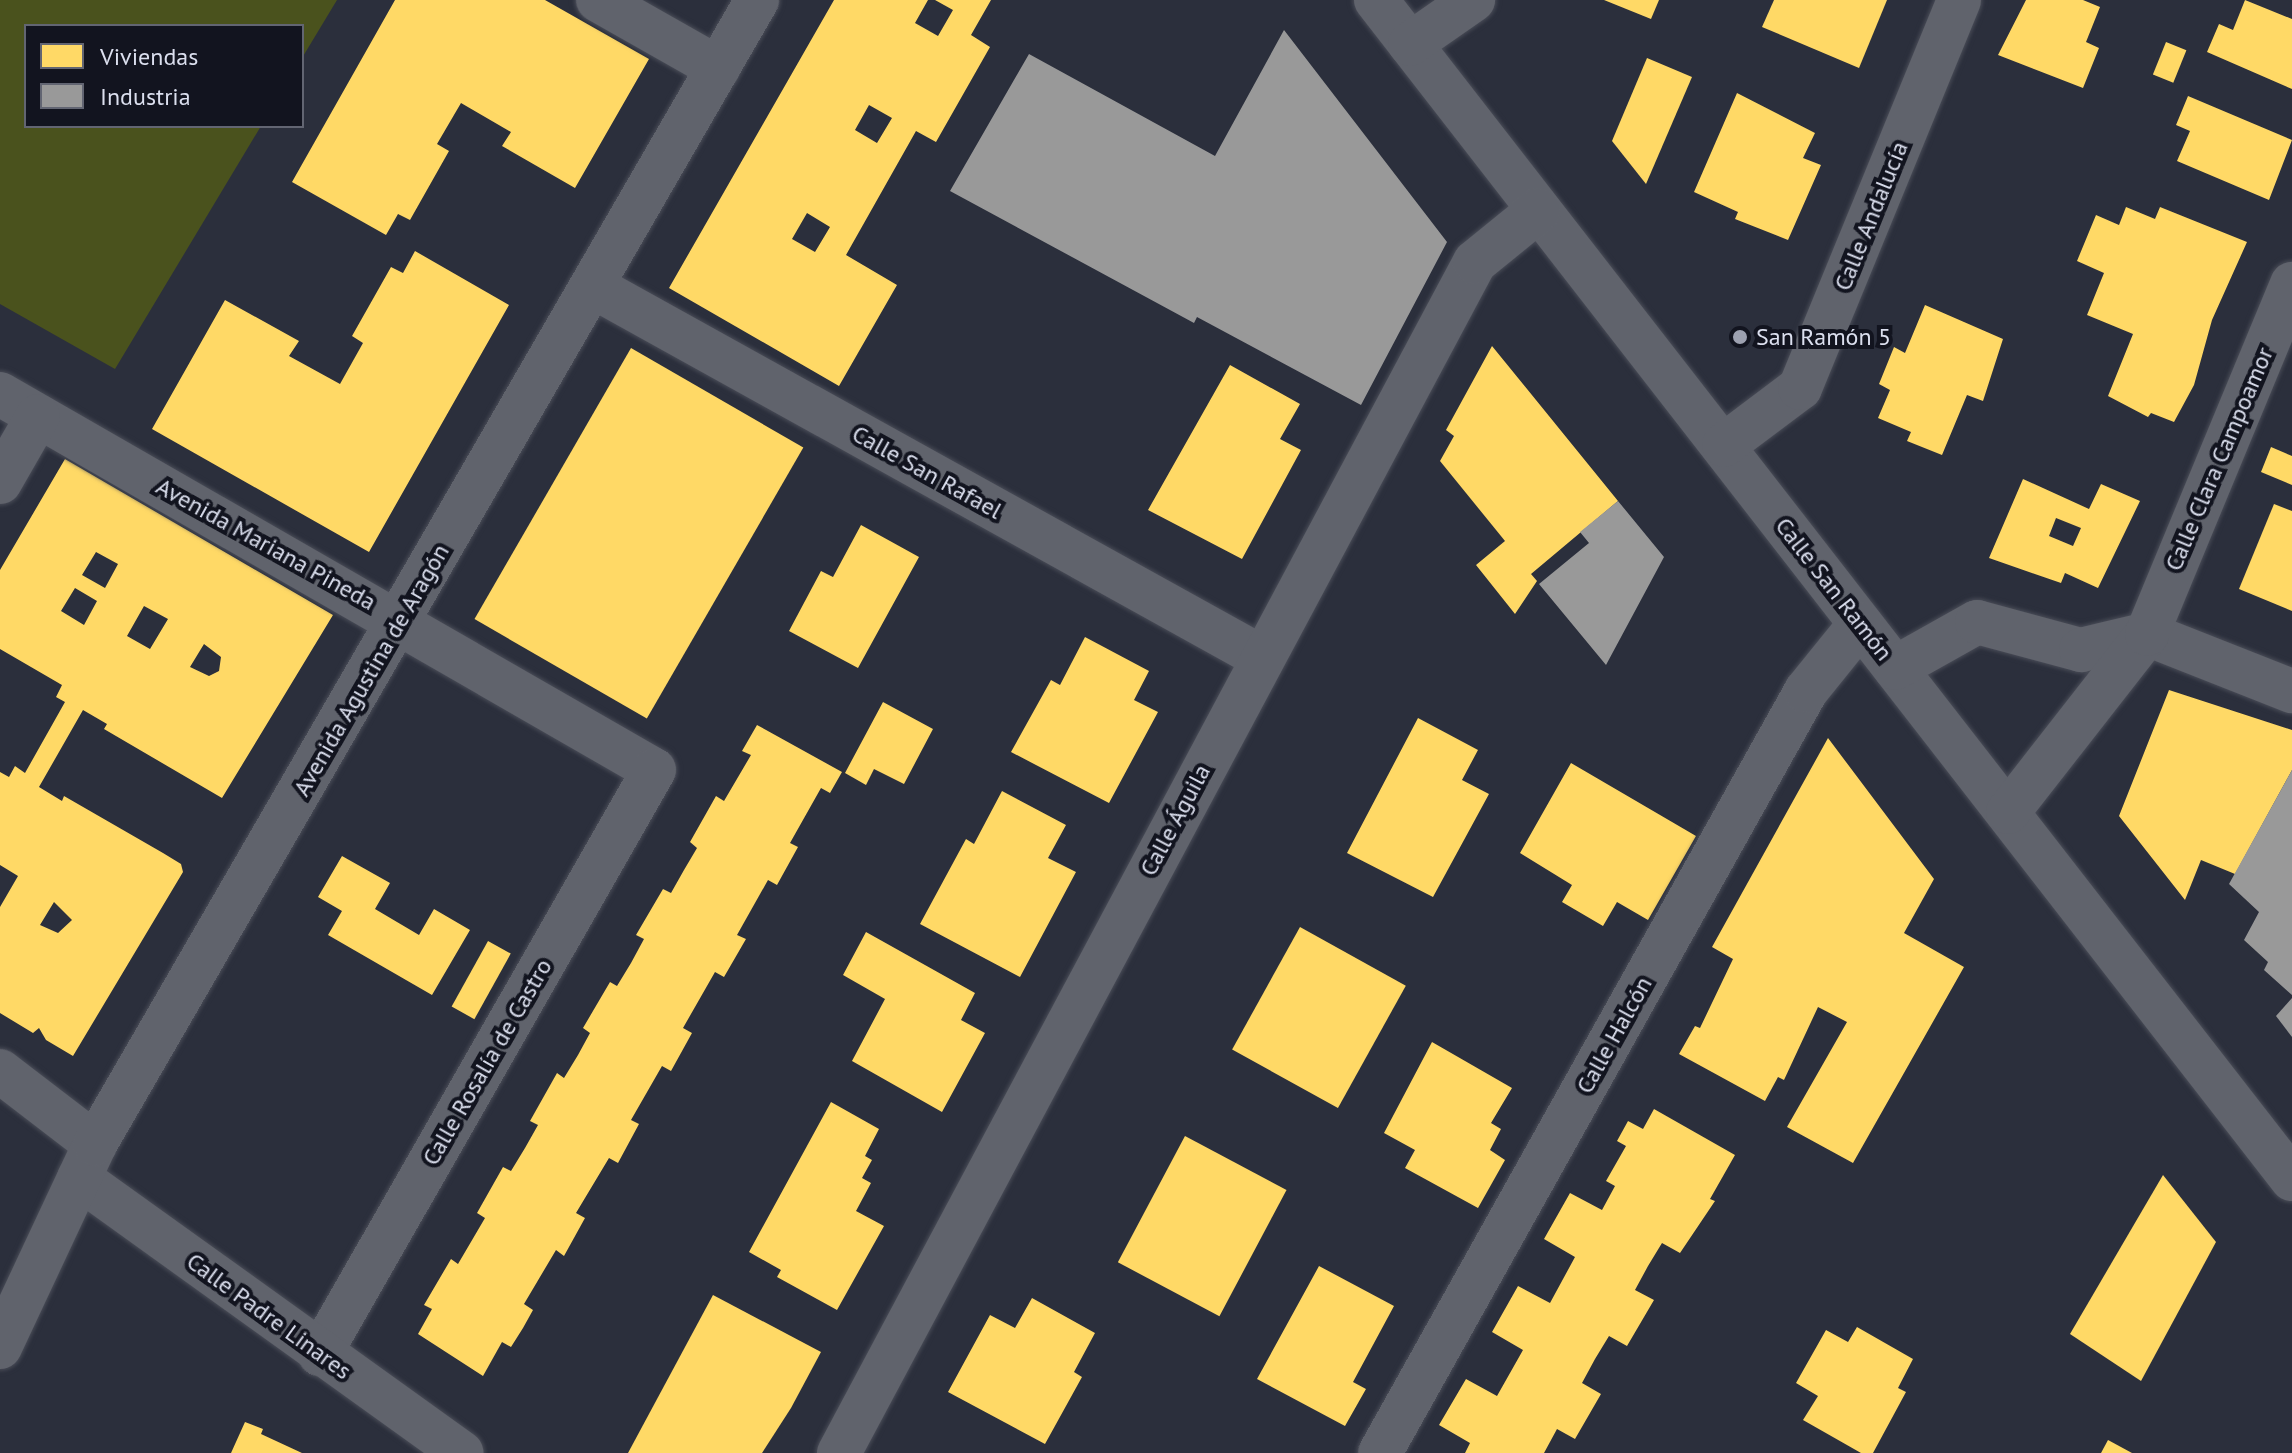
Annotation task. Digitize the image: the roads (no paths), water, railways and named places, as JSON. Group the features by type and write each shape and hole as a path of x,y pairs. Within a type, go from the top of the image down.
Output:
{"street":[{"path":"598,0 718,68"},
{"name":"Avenida Agustina de Aragón","path":"0,1347 87,1161 757,0"},
{"name":"Calle San Ramón","path":"1376,0 2292,1179"},
{"path":"1410,44 1473,0"},
{"name":"Calle Andalucía","path":"1724,445 1800,388 1959,0"},
{"name":"Calle Águila","path":"839,1453 1261,657 1475,262 1539,210"},
{"name":"Calle Clara Campoamor","path":"2008,812 2147,634 2292,284"},
{"name":"Calle San Rafael","path":"592,286 1261,657"},
{"name":"Avenida Mariana Pineda","path":"0,394 400,620 654,770"},
{"path":"0,482 38,416"},
{"path":"1895,668 1977,622 2081,650 2147,634 2292,691"},
{"name":"Calle Halcón","path":"1380,1453 1806,691 1860,624"},
{"name":"Calle Rosalía de Castro","path":"320,1354 654,770"},
{"name":"Calle Padre Linares","path":"0,1071 87,1161 320,1354 461,1453"}],"place":[{"name":"San Ramón 5","path":"1740,337"}]}
